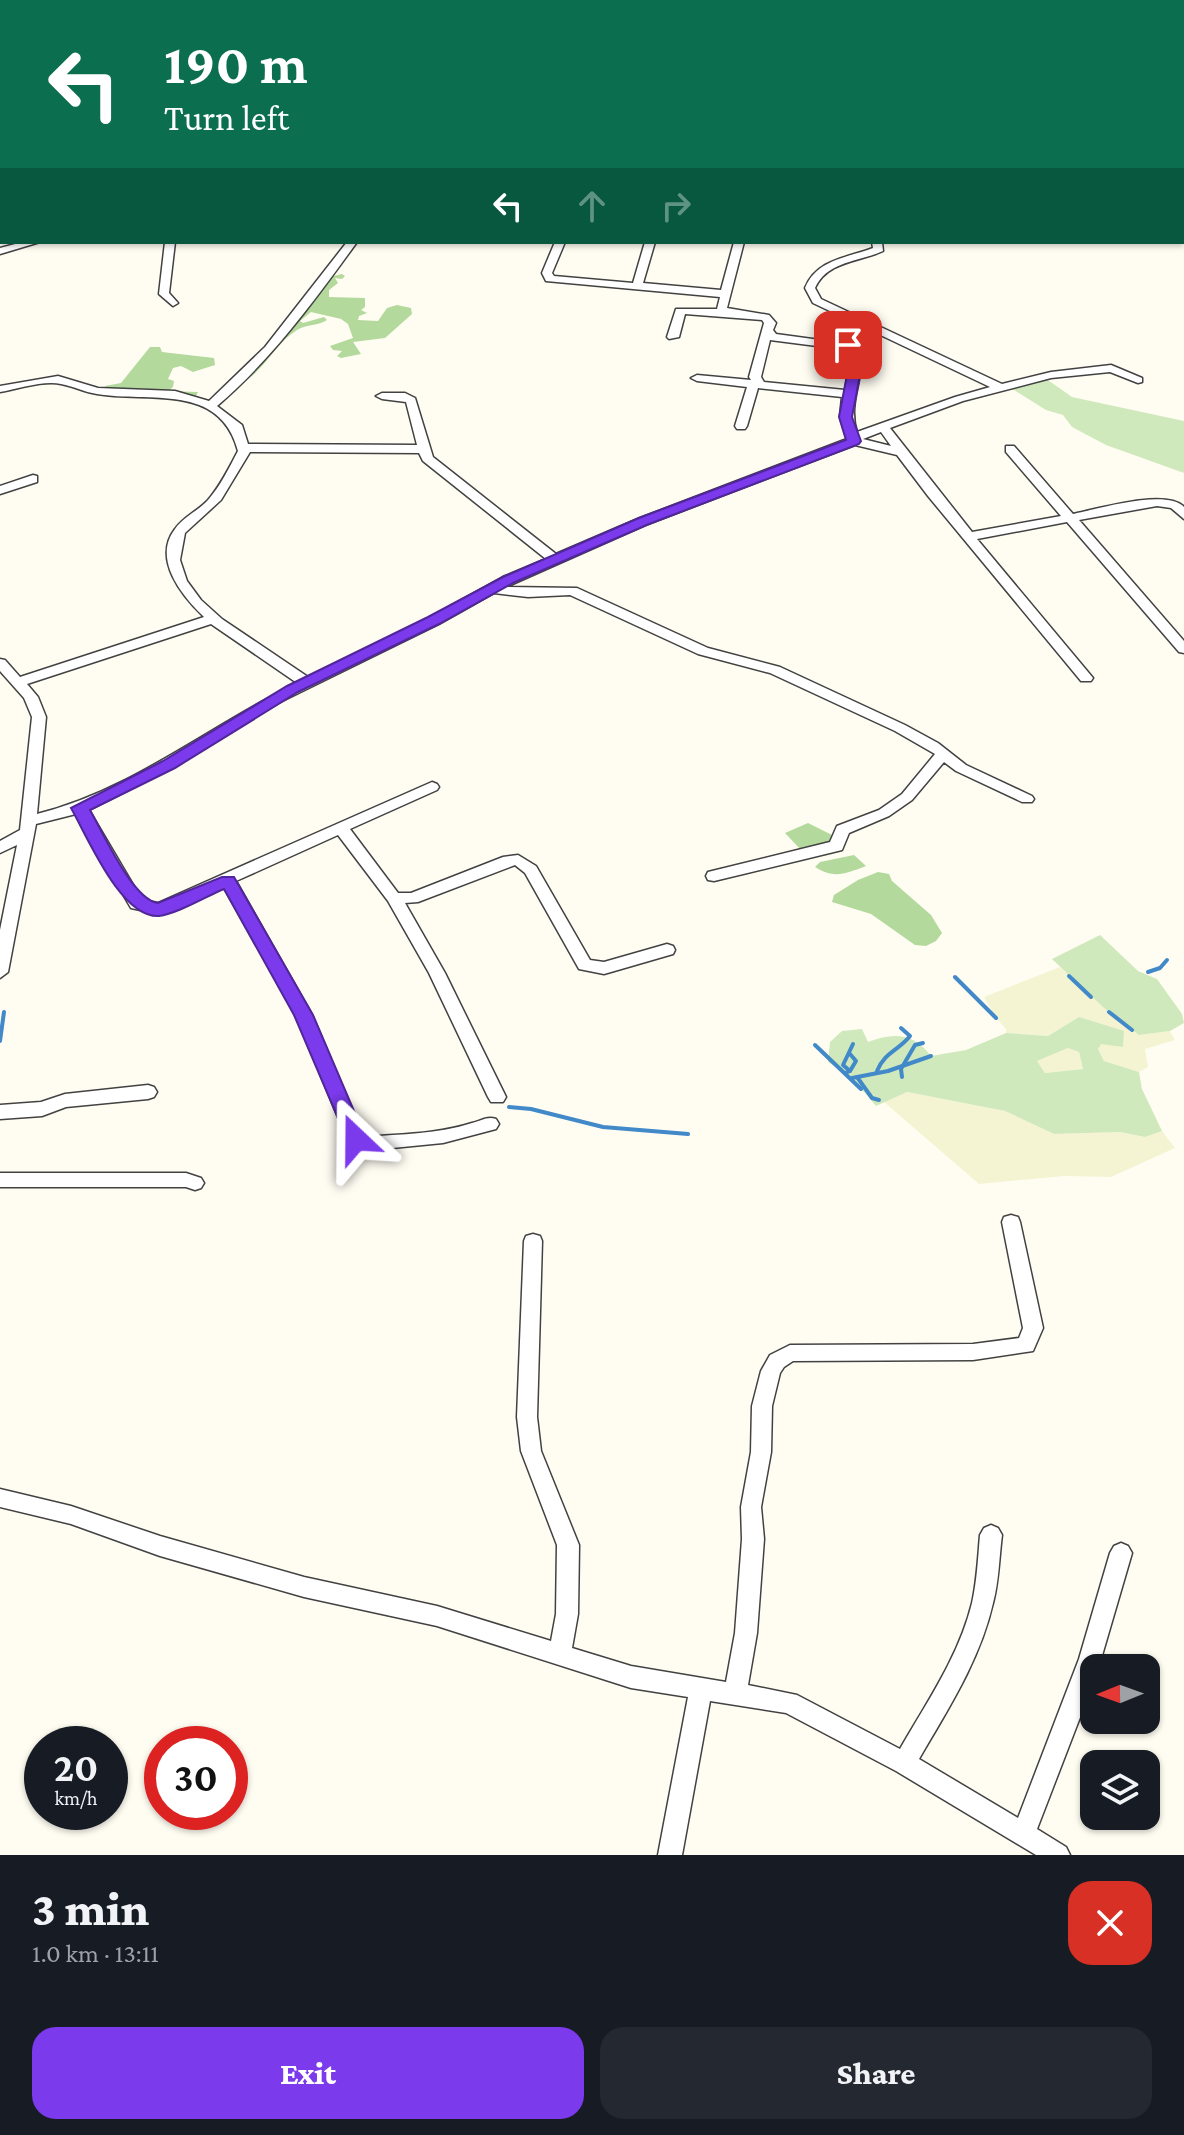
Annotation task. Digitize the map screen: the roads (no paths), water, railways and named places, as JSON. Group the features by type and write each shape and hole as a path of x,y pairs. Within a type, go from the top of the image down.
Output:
{"street":[{"path":"0,251 27,244"},
{"path":"170,244 164,294 173,303"},
{"path":"210,406 254,368 301,312 351,244"},
{"path":"559,244 547,273 550,279 722,293 725,296"},
{"path":"637,287 649,244"},
{"path":"725,312 722,308 738,244"},
{"path":"878,244 879,249 875,251 831,265 818,273 810,288 817,301 998,387"},
{"path":"673,337 680,311 765,317 770,323 755,377 757,384 741,426"},
{"path":"767,332 772,337 853,347 857,359 846,417 854,441"},
{"path":"0,848 28,826 80,808 169,764 306,682 491,589 644,521 854,441 883,427 998,387 1065,372 1107,367 1138,380"},
{"path":"697,378 839,391 849,397"},
{"path":"0,389 58,379 97,391 175,394 210,406 238,428 244,448 218,495 180,529 173,565 179,580 211,619 306,682"},
{"path":"382,396 405,396 411,400 427,458 555,560"},
{"path":"883,427 968,537 1086,678"},
{"path":"854,441 902,452"},
{"path":"244,448 423,449"},
{"path":"1010,449 1184,649"},
{"path":"0,490 33,479"},
{"path":"968,537 1162,502 1175,505 1184,515"},
{"path":"491,589 528,593 572,591 703,651 775,670 893,724 933,746 971,774 1027,799"},
{"path":"18,682 211,619"},
{"path":"0,663 31,697 39,717 28,826 0,972"},
{"path":"714,876 837,846 842,830 884,813 907,797 942,755"},
{"path":"80,808 129,892 144,907 159,909 228,881 432,787"},
{"path":"342,829 394,898 437,973 497,1097"},
{"path":"394,898 412,898 508,861 518,860 531,870 585,965 604,968 667,950"},
{"path":"228,881 304,1015 356,1139 362,1144 462,1133 490,1124"},
{"path":"0,1112 42,1109 65,1101 148,1092"},
{"path":"0,1180 186,1180 195,1183"},
{"path":"735,1693 746,1633 753,1539 751,1507 761,1452 762,1406 771,1371 777,1361 790,1353 973,1352 1026,1345 1033,1328 1011,1222"},
{"path":"533,1241 527,1417 531,1451 568,1545 567,1614 560,1654"},
{"path":"0,1498 71,1515 214,1563 329,1593 437,1616 631,1677 770,1698 798,1707 904,1763 1058,1855"},
{"path":"904,1763 954,1678 971,1638 981,1609 991,1535"},
{"path":"1024,1832 1059,1748 1103,1622 1121,1553"},
{"path":"670,1855 701,1689"}],"waterway":[{"path":"1148,972 1160,968 1167,960"},
{"path":"1069,976 1091,997"},
{"path":"955,977 996,1018"},
{"path":"0,1041 4,1012"},
{"path":"1109,1012 1132,1030"},
{"path":"877,1071 884,1060 910,1036 901,1028"},
{"path":"903,1066 915,1045 923,1043"},
{"path":"850,1071 843,1065 853,1044"},
{"path":"815,1045 861,1089"},
{"path":"850,1054 856,1061 850,1071"},
{"path":"903,1066 931,1056"},
{"path":"857,1077 903,1066"},
{"path":"902,1077 903,1066"},
{"path":"845,1073 850,1071"},
{"path":"852,1078 857,1077"},
{"path":"857,1077 872,1098 879,1100"},
{"path":"509,1107 531,1109 603,1127 688,1134"}]}
